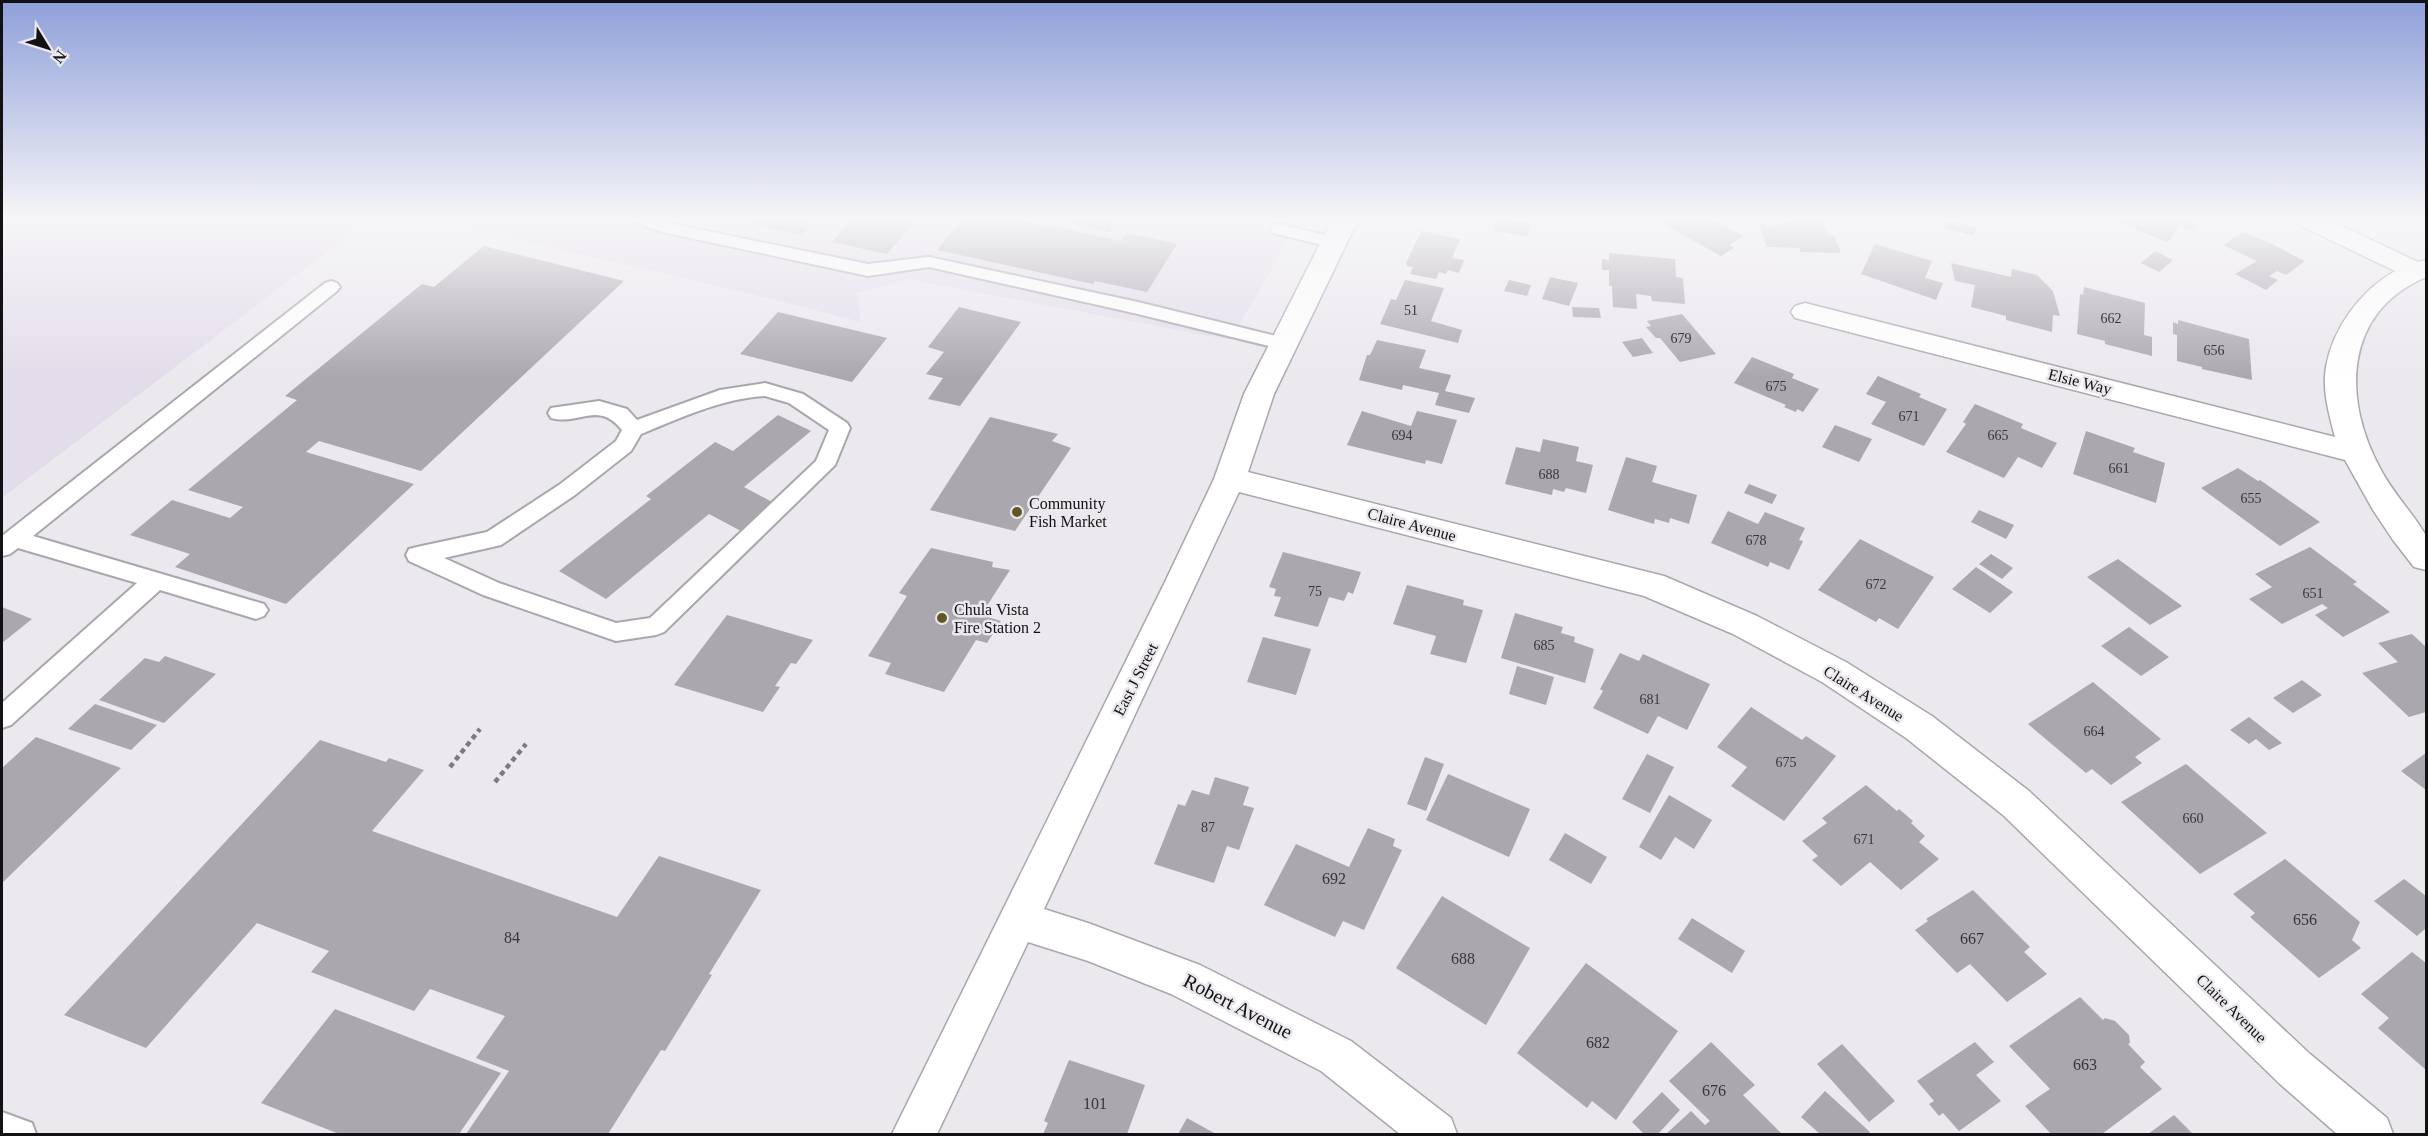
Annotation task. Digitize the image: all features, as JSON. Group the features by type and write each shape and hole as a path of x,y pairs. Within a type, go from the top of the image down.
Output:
{"street":[{"name":"East J Street","path":"914,1134 1165,619 1230,479 1259,394 1321,271"},
{"path":"2417,271 2387,287 2358,318 2343,351 2337,377 2354,452 2406,534 2427,558"},
{"name":"Elsie Way","path":"1805,312 2354,452"},
{"name":"Claire Avenue","path":"1230,479 1652,585 1745,625 1834,672 1919,727 2016,803 2295,1069 2371,1134"},
{"name":"Robert Avenue","path":"1018,920 1088,942 1185,979 1336,1056 1435,1134"}],"lane":[{"path":"970,271 1138,308 1285,344"},
{"path":"7,543 331,287"},
{"path":"736,391 778,391 816,409 840,428 825,465 656,626 616,632 491,589 417,555 493,539 567,490 624,446 633,429 736,391"},
{"path":"558,413 599,408 620,414 633,429"},
{"path":"7,543 156,580 256,610"},
{"path":"2,718 156,580"},
{"path":"2,1127 21,1134"}],"path":[{"path":"450,767 480,729"},
{"path":"495,782 526,744"}],"shaded area":[{"path":"2,271 302,271 2,498"},
{"path":"653,271 1270,271 1231,340 907,279 857,293 861,322"}],"building":[{"path":"453,271 584,271 624,281 421,471 319,441 306,452 414,484 286,604 175,567 190,554 130,535 172,500 230,518 243,507 188,490 297,400 285,396 422,284 434,287"},
{"path":"1033,271 1160,271 1147,292 1095,281 1093,284"},
{"path":"1411,271 1447,271 1446,274 1439,272 1436,279 1410,274"},
{"path":"1609,271 1676,271 1676,277 1683,278 1685,304 1652,301 1651,296 1636,294 1637,309 1613,307 1612,286 1609,286"},
{"path":"1862,271 1928,271 1925,278 1943,283 1936,300 1861,274"},
{"path":"1953,271 1985,271 2011,277 2012,271 2037,275 2053,291 2060,316 2053,315 2052,332 2006,320 2006,316 1971,307 1975,285 1955,281"},
{"path":"2240,271 2277,271 2269,276 2278,280 2266,290 2235,274"},
{"path":"2277,271 2291,271 2286,275"},
{"path":"1550,277 1578,283 1569,306 1542,299"},
{"path":"1405,280 1444,288 1431,321 1462,330 1458,343 1380,324 1391,299 1396,300"},
{"path":"1509,280 1531,285 1527,296 1504,291"},
{"path":"2084,287 2145,303 2144,335 2152,337 2152,356 2077,334 2080,294 2083,295"},
{"path":"959,307 1021,322 960,406 928,399 943,378 926,374 944,352 928,347"},
{"path":"1572,307 1599,308 1601,318 1573,317"},
{"path":"778,312 887,338 852,382 740,354"},
{"path":"1682,314 1716,354 1680,362 1660,338 1656,338 1646,327 1651,326 1647,321"},
{"path":"2178,320 2249,339 2252,380 2177,361 2177,335 2173,334 2173,322 2178,324"},
{"path":"1642,338 1653,353 1633,357 1622,342"},
{"path":"1377,340 1426,350 1419,368 1451,375 1445,391 1475,398 1469,413 1435,405 1439,393 1403,385 1402,390 1359,380 1367,355 1370,355"},
{"path":"1752,357 1794,374 1792,378 1819,389 1803,412 1784,407 1786,405 1734,383"},
{"path":"1878,376 1921,394 1919,397 1947,409 1924,446 1871,424 1886,402 1866,394"},
{"path":"1975,404 2023,424 2021,428 2057,443 2042,468 2018,457 2004,478 1946,452 1966,424 1963,422"},
{"path":"1362,411 1411,426 1417,411 1457,420 1442,464 1426,460 1425,464 1347,445"},
{"path":"778,415 811,431 744,487 774,503 741,531 709,514 606,599 559,571 651,499 646,496 715,442 733,451"},
{"path":"990,417 1058,434 1052,441 1071,448 1015,531 930,510"},
{"path":"1835,425 1872,439 1859,462 1822,447"},
{"path":"2086,431 2135,448 2133,452 2165,463 2156,503 2073,474"},
{"path":"1543,439 1579,447 1576,461 1593,465 1586,493 1566,488 1564,492 1553,489 1552,495 1505,484 1516,447 1540,452"},
{"path":"1626,457 1657,466 1652,482 1697,495 1689,524 1670,518 1669,523 1655,519 1654,524 1608,510"},
{"path":"2238,468 2258,481 2260,480 2320,522 2280,546 2201,488"},
{"path":"1749,484 1777,495 1772,504 1744,493"},
{"path":"1979,510 2014,525 2006,539 1971,522"},
{"path":"1728,511 1758,524 1765,512 1805,528 1799,540 1803,541 1789,570 1770,562 1768,567 1711,543"},
{"path":"1860,539 1934,577 1898,629 1879,618 1876,622 1818,590"},
{"path":"2310,547 2357,582 2353,584 2390,612 2343,637 2315,615 2328,608 2322,604 2282,624 2249,599 2272,587 2255,574"},
{"name":"Chula Vista Fire Station 2","path":"931,548 993,562 992,567 1010,570 981,615 1001,621 987,643 976,640 944,692 885,674 891,663 868,656 907,596 899,593"},
{"path":"1283,552 1361,572 1353,594 1348,592 1344,601 1329,597 1318,627 1274,616 1281,597 1274,596 1276,589 1269,587"},
{"path":"1991,554 2013,568 2002,579 1979,564"},
{"path":"2118,559 2182,606 2150,625 2087,577"},
{"path":"1976,567 2013,592 1990,613 1952,589"},
{"path":"1407,585 1464,600 1463,605 1483,610 1466,663 1430,654 1436,636 1393,624"},
{"path":"2,607 32,619 2,643"},
{"path":"1515,613 1563,627 1561,633 1575,637 1574,642 1594,649 1585,683 1501,658"},
{"path":"727,615 813,640 796,664 791,663 775,686 780,687 763,712 674,685"},
{"path":"2129,627 2169,657 2141,676 2101,646"},
{"path":"2412,634 2426,647 2426,712 2409,717 2362,673 2398,662 2378,643"},
{"path":"1263,637 1311,649 1296,695 1247,682"},
{"path":"1620,653 1639,661 1643,654 1710,684 1687,730 1658,716 1648,734 1593,708 1603,691 1600,689"},
{"path":"165,656 216,674 164,723 99,700 145,658 159,662"},
{"path":"1517,666 1554,677 1546,705 1509,694"},
{"path":"2302,680 2322,695 2293,713 2273,698"},
{"path":"2093,682 2161,739 2135,757 2142,763 2111,785 2092,769 2086,773 2028,724"},
{"path":"95,704 157,725 131,750 68,729"},
{"path":"1751,707 1802,740 1806,736 1836,756 1784,821 1731,786 1747,767 1717,747"},
{"path":"2249,717 2282,743 2269,750 2256,739 2249,744 2230,730"},
{"path":"36,737 121,768 2,883 2,768"},
{"path":"320,740 386,762 389,758 424,770 372,831 617,917 659,856 761,890 665,1051 661,1050 608,1134 466,1134 509,1071 476,1058 505,1016 430,989 414,1011 311,972 329,951 257,923 146,1048 64,1015"},
{"path":"2426,753 2426,790 2401,771"},
{"path":"1647,754 1674,767 1650,813 1622,799"},
{"path":"1425,757 1444,764 1426,811 1407,804"},
{"path":"2186,764 2267,833 2200,874 2121,802"},
{"path":"1448,774 1530,809 1509,857 1426,820"},
{"path":"1215,777 1249,787 1243,805 1254,808 1239,850 1227,846 1214,883 1154,864 1178,804 1185,806 1192,790 1209,795"},
{"path":"1866,785 1913,821 1911,823 1925,836 1919,842 1939,859 1901,890 1870,862 1841,886 1812,860 1818,856 1802,841 1827,823 1822,818"},
{"path":"1669,795 1712,820 1694,849 1675,837 1661,860 1639,847"},
{"path":"1368,828 1395,839 1393,846 1402,850 1364,930 1343,921 1335,937 1264,905 1296,844 1349,867"},
{"path":"1565,833 1607,857 1591,884 1549,860"},
{"path":"2285,859 2360,922 2352,940 2361,948 2319,978 2250,917 2255,913 2233,894"},
{"path":"2404,879 2426,896 2426,928 2417,936 2374,901"},
{"path":"1973,890 2030,947 2024,952 2047,974 2007,1002 1970,964 1957,973 1915,930 1928,921 1926,919"},
{"path":"1442,896 1530,948 1486,1025 1396,968"},
{"path":"1692,918 1745,951 1732,973 1678,939"},
{"path":"2412,952 2426,963 2426,1070 2378,1028 2389,1018 2361,994"},
{"path":"1586,963 1678,1031 1616,1120 1592,1101 1587,1108 1517,1053"},
{"path":"2080,997 2103,1020 2105,1018 2115,1021 2129,1035 2130,1043 2128,1044 2145,1062 2140,1067 2162,1089 2102,1134 2051,1134 2025,1106 2050,1089 2009,1046"},
{"path":"335,1009 501,1073 459,1134 339,1134 261,1103"},
{"path":"1711,1042 1755,1085 1743,1095 1782,1134 1666,1134 1691,1111 1705,1125 1710,1121 1669,1081"},
{"path":"1975,1042 1994,1062 1976,1075 2001,1101 1959,1131 1943,1113 1939,1116 1929,1104 1934,1101 1917,1081"},
{"path":"1842,1044 1895,1101 1869,1122 1817,1064"},
{"path":"1069,1060 1145,1085 1127,1134 1043,1134 1048,1123 1044,1121"},
{"path":"1825,1091 1870,1132 1868,1134 1820,1134 1801,1117"},
{"path":"1662,1092 1680,1110 1658,1134 1644,1134 1632,1122"},
{"path":"2174,1115 2193,1134 2148,1134"},
{"path":"1187,1118 1216,1134 1178,1134"}],"place":[{"name":"Community Fish Market","path":"1017,512"},
{"name":"Chula Vista Fire Station 2","path":"942,618"}]}
